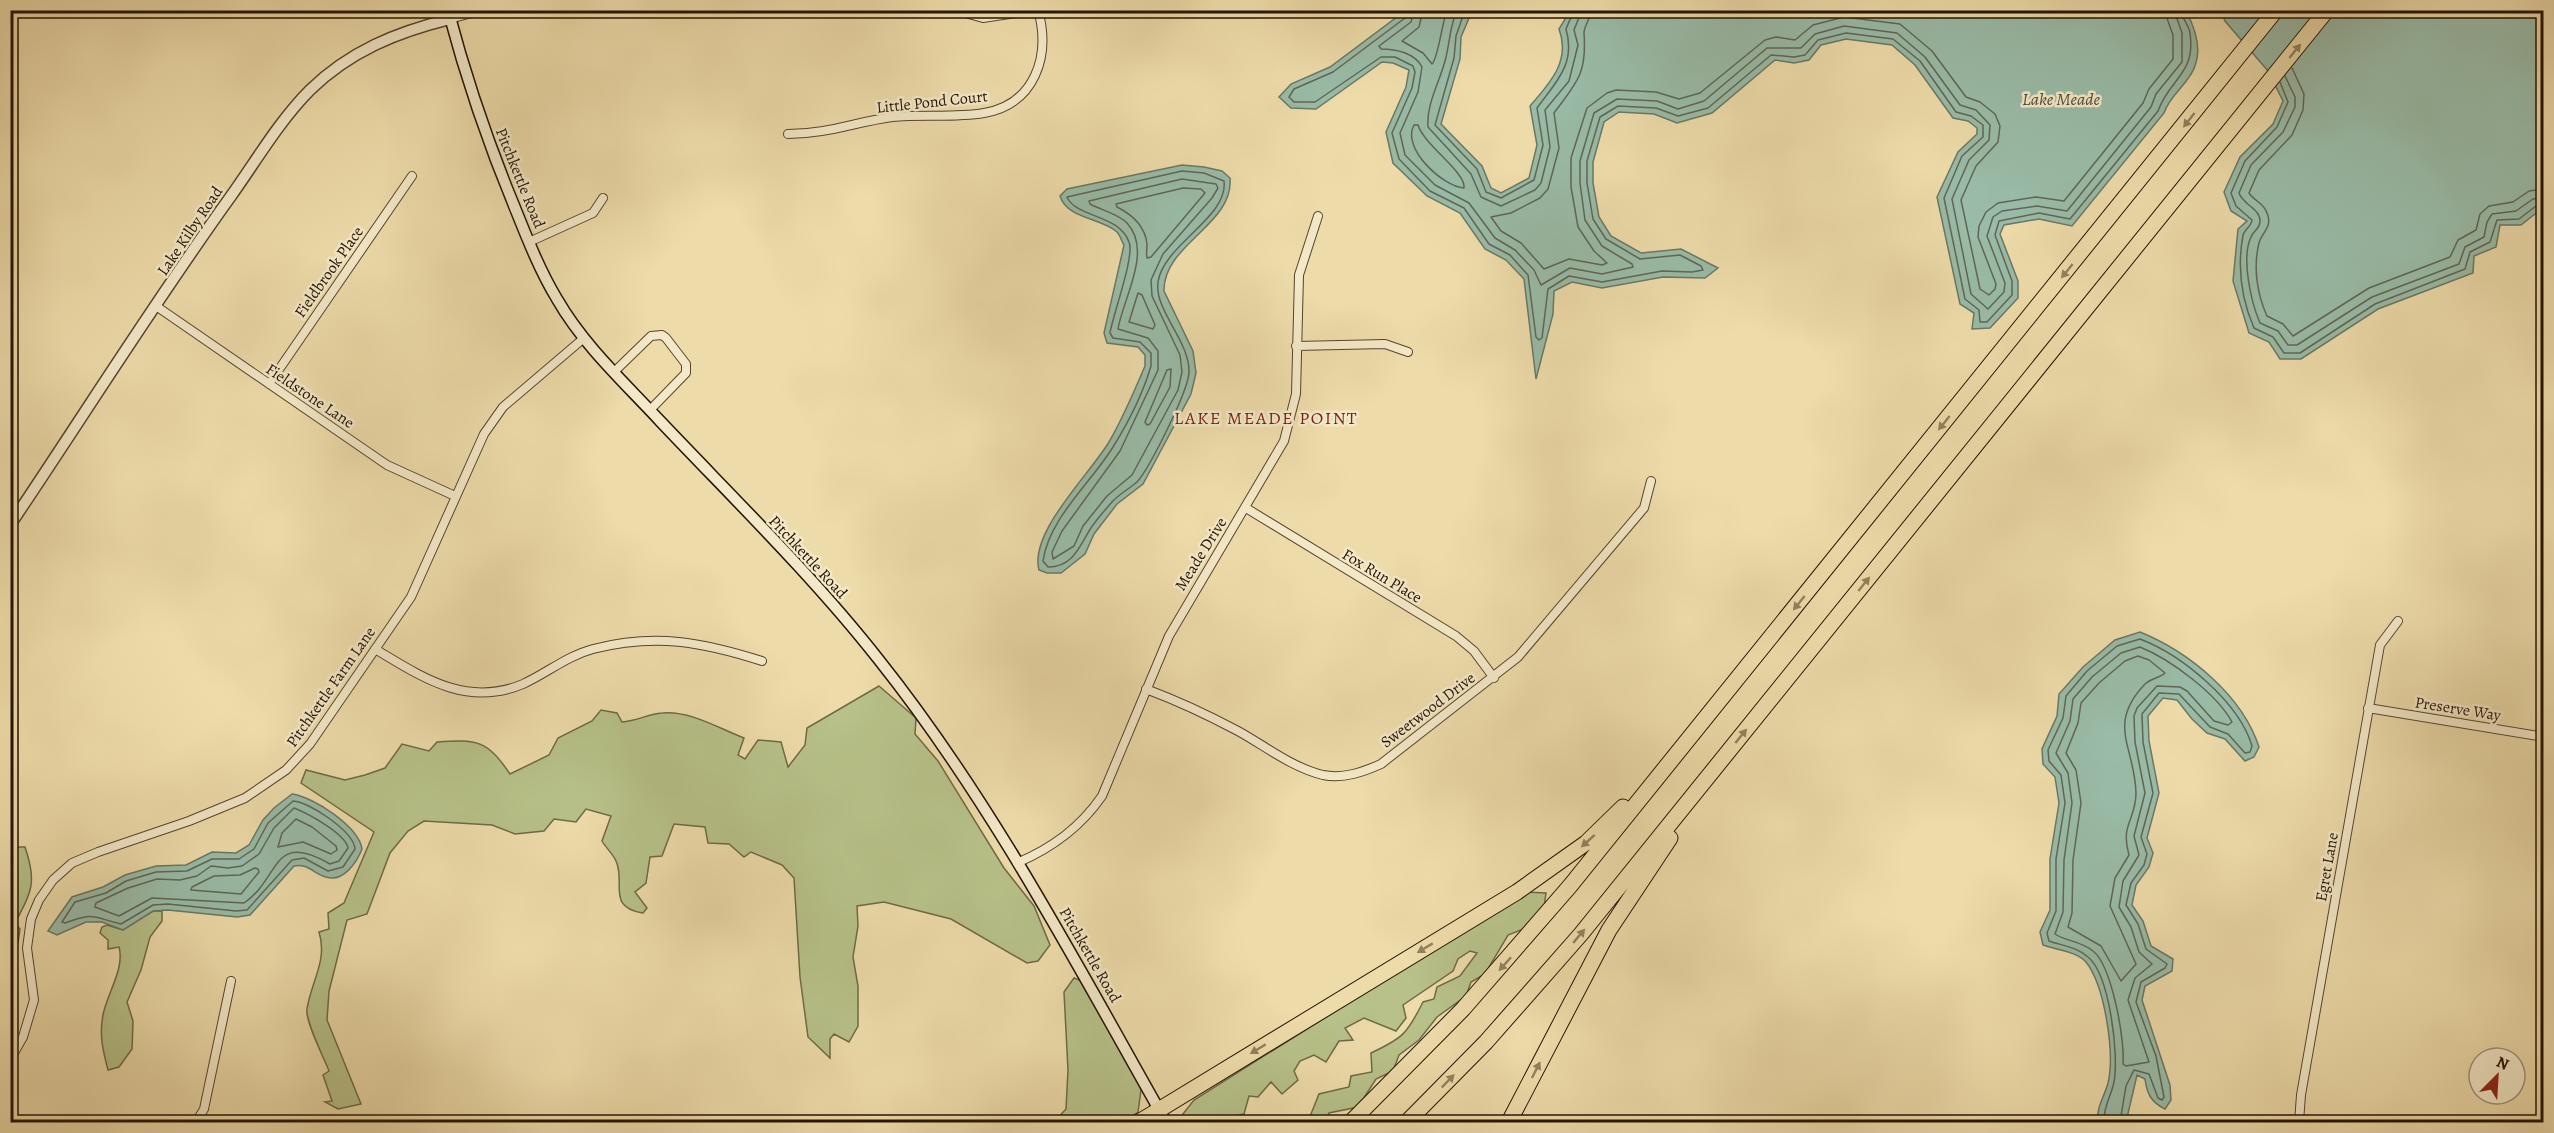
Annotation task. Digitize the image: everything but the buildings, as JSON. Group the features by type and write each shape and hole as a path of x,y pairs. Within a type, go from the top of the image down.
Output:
{"highway":[{"path":"1351,1122 1404,1071 1517,950 2276,10"},
{"path":"1407,1122 1539,983 2327,10"},
{"path":"1139,1122 1162,1116 1564,860 1609,821 1688,740"},
{"path":"1509,1122 1609,930 1723,758"}],"main road":[{"name":"Pitchkettle Road","path":"449,15 491,150 529,242 557,300 584,338 614,372 799,569 882,663 936,738 1048,912 1162,1116"},
{"name":"Lake Kilby Road","path":"10,525 212,222 310,90 351,57 381,40 449,15"}],"street":[{"path":"449,15 482,10"},
{"path":"954,10 983,18 1037,10"},
{"name":"Little Pond Court","path":"788,134 824,133 891,117 973,115 1000,108 1023,94 1036,78 1040,67 1044,36 1037,10"},
{"name":"Fieldbrook Place","path":"269,384 412,176"},
{"path":"529,242 593,213 603,198"},
{"name":"Meade Drive","path":"1017,863 1071,832 1092,811 1107,787 1169,636 1275,461 1291,421 1296,394 1299,275 1317,216"},
{"name":"Fieldstone Lane","path":"156,306 387,465 455,496"},
{"path":"614,372 651,336 662,335 666,338 686,364 686,374 650,410"},
{"name":"Pitchkettle Farm Lane","path":"10,1060 23,1037 34,1000 27,948 31,919 39,900 53,880 72,863 189,821 245,798 286,770 310,744 411,597 484,434 503,407 584,338"},
{"path":"1296,346 1385,344 1408,352"},
{"name":"Sweetwood Drive","path":"1146,689 1185,704 1300,766 1323,774 1340,776 1362,772 1381,764 1518,657 1644,508 1651,481"},
{"name":"Fox Run Place","path":"1246,508 1456,636 1474,651 1494,678"},
{"name":"Egret Lane","path":"2299,1122 2301,1095 2380,645 2398,621"},
{"path":"375,649 433,684 484,693 523,684 565,660 591,650 633,641 661,639 690,642 762,661"},
{"name":"Preserve Way","path":"2368,708 2544,737"},
{"path":"196,1122 204,1109 231,981"}],"green space":[{"path":"879,686 916,718 915,734 938,761 1004,868 1034,906 1050,945 1038,961 1027,963 951,919 884,902 857,906 858,926 853,957 858,986 858,1026 849,1042 834,1034 830,1039 830,1058 808,1037 800,977 794,878 782,865 751,852 744,857 729,844 708,843 705,827 674,824 662,856 650,857 646,883 635,892 647,908 643,913 632,910 621,900 619,869 602,841 611,816 586,809 576,822 554,819 544,831 515,834 492,825 424,821 408,831 390,853 367,914 347,920 329,991 327,1020 361,1104 338,1109 325,1102 332,1101 323,1075 329,1071 307,1015 309,999 320,962 319,932 329,929 328,913 344,903 374,832 301,783 306,770 345,780 385,768 402,744 429,751 437,742 462,741 480,744 487,748 495,754 510,774 549,755 558,738 592,721 601,710 617,713 622,722 663,713 694,717 744,738 738,755 745,759 758,740 781,742 788,767 805,745 807,728"},
{"path":"16,847 25,847 32,878 29,894 15,923 20,929 14,970 11,975 10,851"},
{"path":"1525,892 1546,893 1544,907 1526,928 1508,935 1485,974 1471,982 1466,996 1437,1017 1419,1040 1399,1055 1393,1071 1376,1079 1358,1107 1329,1113 1325,1122 1289,1122 1289,1116 1309,1119 1319,1094 1349,1087 1351,1076 1372,1072 1371,1053 1403,1034 1423,1002 1434,999 1437,987 1460,976 1477,953 1470,951 1458,959 1453,971 1403,1005 1406,1018 1396,1031 1364,1018 1345,1028 1353,1040 1339,1041 1326,1062 1314,1055 1300,1061 1294,1071 1298,1080 1282,1094 1271,1082 1258,1097 1249,1096 1244,1114 1234,1116 1225,1122 1186,1122 1183,1114 1194,1100"},
{"path":"153,911 162,911 162,921 150,937 141,970 127,1002 133,1021 132,1049 119,1067 108,1070 101,1029 105,1007 118,972 120,955 119,947 108,949 108,940 100,933 102,927 107,925 123,930"},
{"path":"1074,978 1082,981 1132,1065 1141,1090 1138,1112 1123,1122 1054,1122 1066,1109 1068,1070 1064,992"}],"water":[{"name":"Lake Meade","path":"1405,11 1472,11 1461,37 1460,59 1441,124 1482,166 1491,188 1501,193 1529,178 1537,145 1530,106 1545,89 1556,71 1562,51 1559,29 1570,11 2186,11 2194,30 2198,52 2192,72 2164,113 2072,226 2039,219 2004,225 2000,234 2018,281 2018,298 1990,328 1972,329 1974,313 1960,304 1937,197 1958,152 1977,134 1977,128 1968,121 1953,118 1915,65 1892,45 1846,39 1821,45 1809,60 1794,63 1775,60 1712,113 1677,123 1654,114 1619,112 1604,122 1593,162 1593,183 1599,217 1611,236 1641,253 1681,249 1718,268 1705,278 1663,277 1602,288 1572,282 1554,291 1553,314 1536,379 1524,279 1506,260 1485,249 1460,213 1427,196 1393,163 1386,132 1406,87 1409,70 1393,63 1382,62 1316,109 1291,108 1279,97 1291,84 1330,67"},
{"path":"2221,11 2543,11 2543,225 2540,210 2521,225 2500,225 2496,247 2474,256 2473,273 2378,309 2301,359 2280,359 2269,342 2249,333 2233,281 2238,229 2247,221 2231,211 2224,192 2240,157 2273,124 2283,101 2268,71 2225,21"},
{"path":"1182,165 1222,171 1230,178 1228,194 1221,209 1174,260 1167,275 1164,291 1193,351 1196,373 1191,394 1143,484 1117,504 1094,534 1085,554 1061,573 1047,573 1039,570 1038,555 1043,538 1063,504 1109,442 1145,366 1145,355 1138,347 1107,343 1104,333 1124,245 1120,237 1111,227 1077,214 1064,204 1060,196 1067,189"},
{"path":"2140,632 2177,651 2212,678 2240,710 2259,747 2254,757 2245,761 2225,739 2207,733 2177,700 2163,698 2148,716 2149,741 2159,793 2147,838 2153,853 2149,867 2136,885 2132,905 2143,921 2151,946 2173,959 2172,971 2145,986 2142,1000 2170,1085 2171,1100 2165,1109 2156,1103 2147,1089 2145,1079 2137,1075 2126,1122 2098,1122 2099,1107 2110,1070 2109,1038 2103,1003 2093,973 2086,962 2071,953 2043,945 2040,932 2050,910 2050,859 2059,803 2055,777 2043,764 2042,749 2057,716 2059,694 2083,667 2115,640"},
{"path":"292,794 312,801 334,814 359,840 362,849 360,854 344,874 332,878 322,876 307,867 294,866 250,915 237,917 168,910 153,911 123,930 102,922 86,922 57,935 48,931 72,897 103,887 125,875 156,866 186,865 212,852 236,853 249,845 263,820"}],"district":[{"name":"LAKE MEADE POINT","path":"1266,418"}]}
